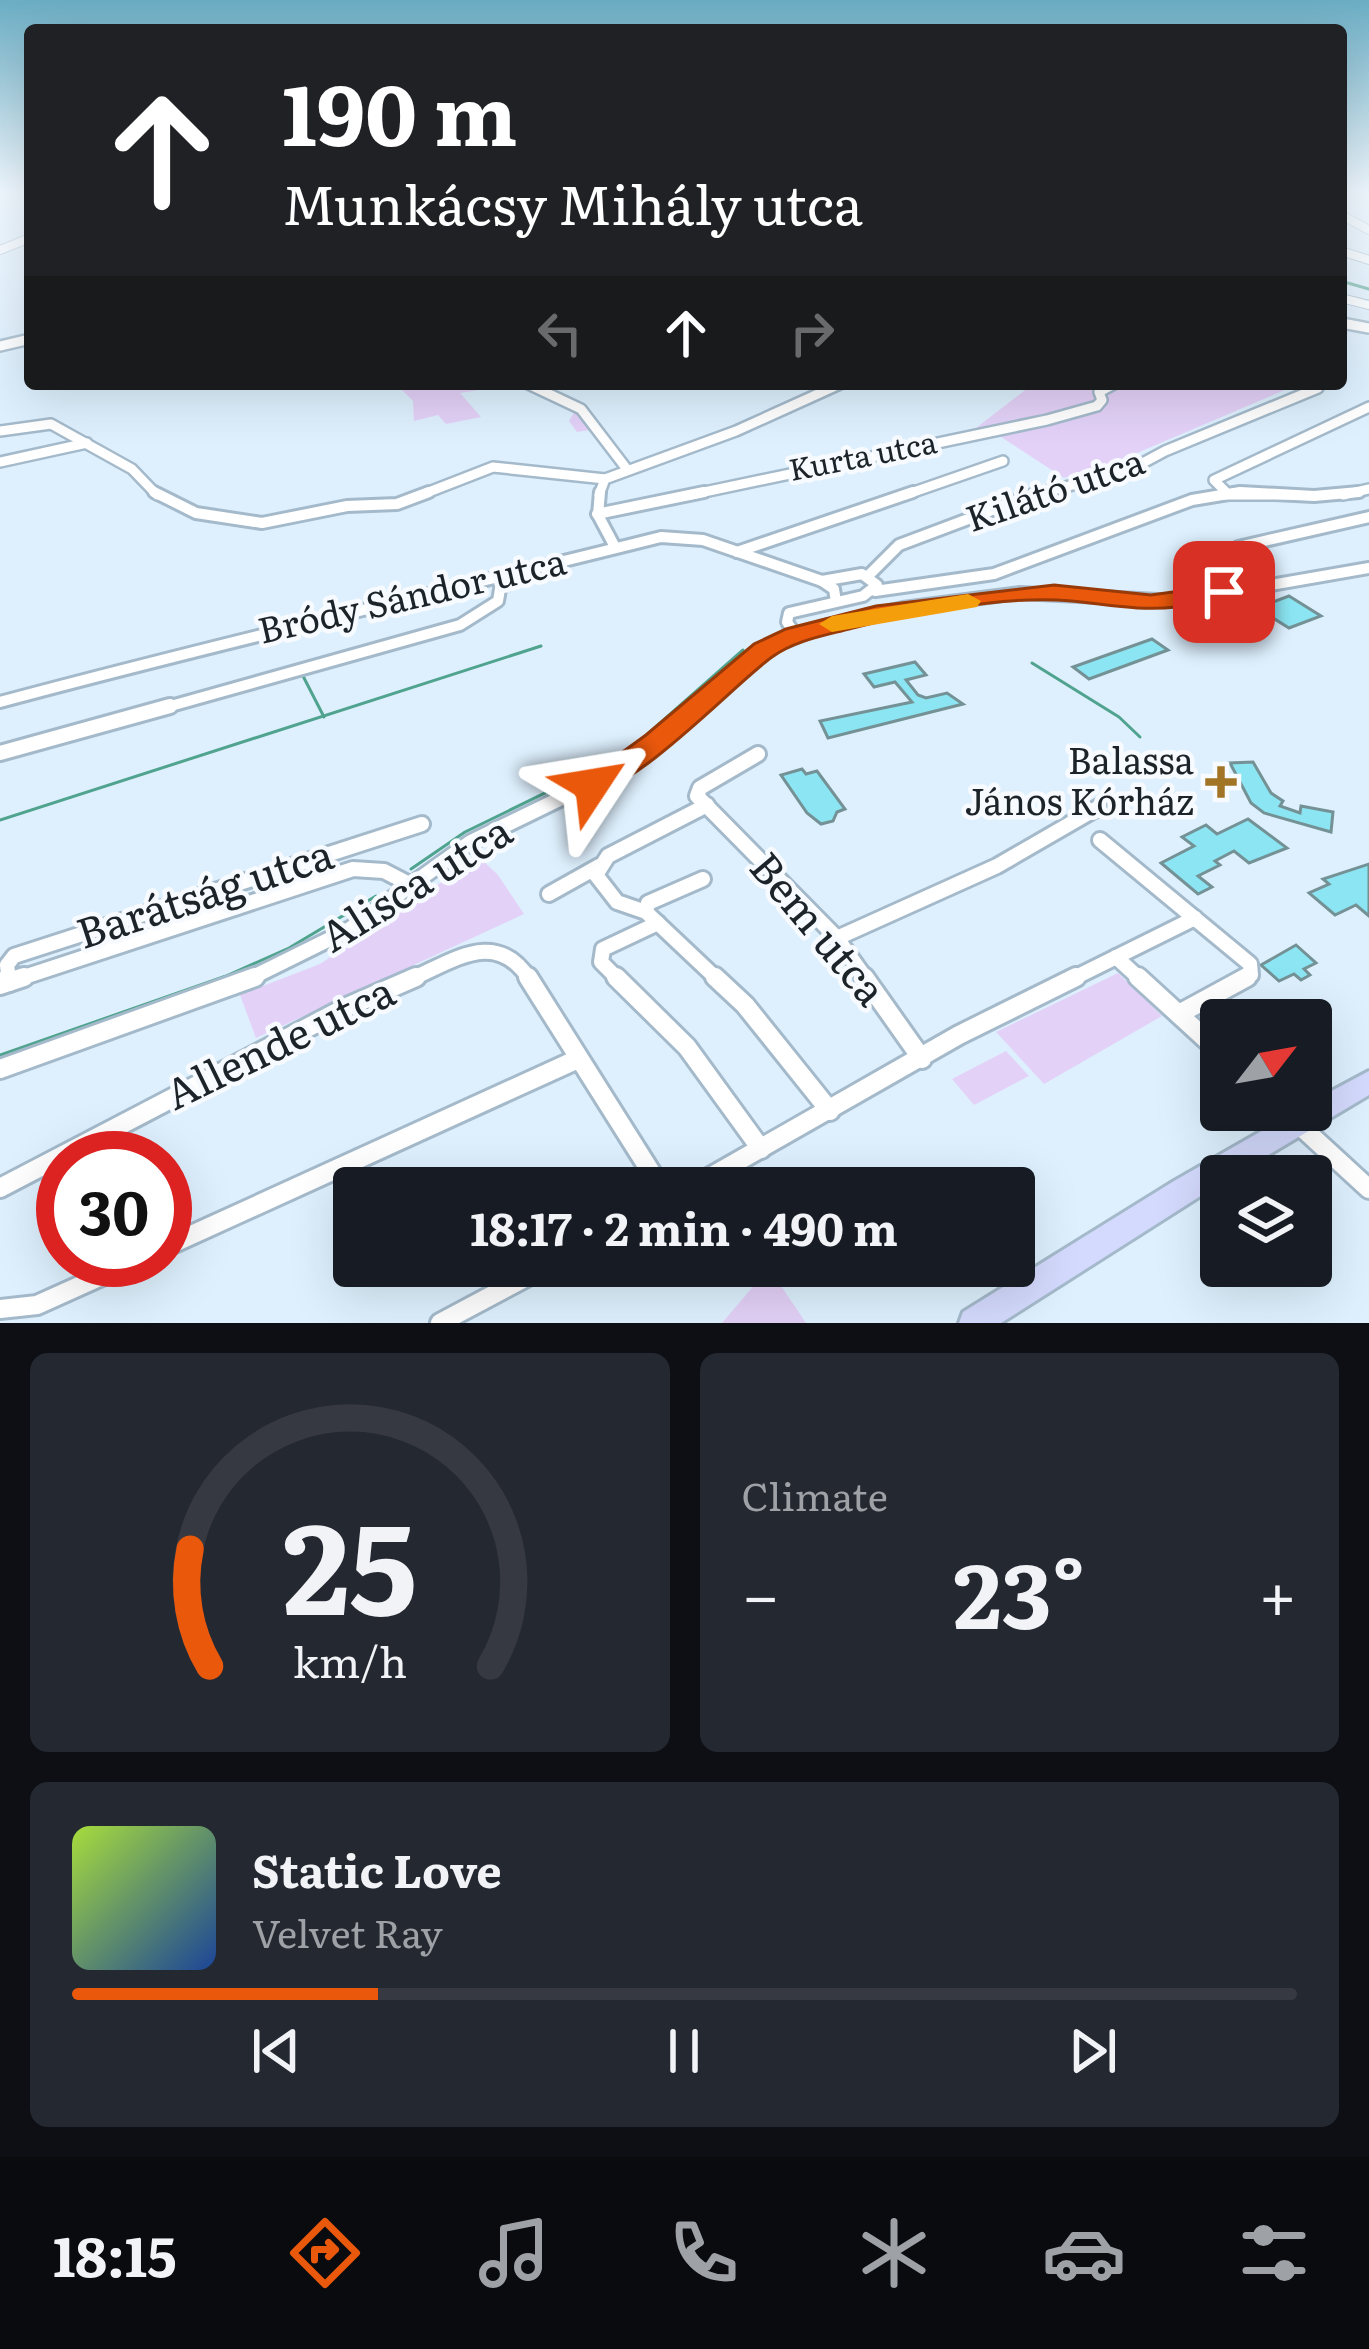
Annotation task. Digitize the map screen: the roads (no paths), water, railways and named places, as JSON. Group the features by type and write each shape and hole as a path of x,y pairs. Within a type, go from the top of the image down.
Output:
{"street":[{"path":"540,390 581,410 626,468"},
{"path":"0,431 51,424 132,469 156,494 196,513 262,523 347,506 397,504 493,467 605,478 736,431 827,390"},
{"name":"Kurta utca","path":"597,514 1048,420 1097,406 1103,390"},
{"name":"Kilátó utca","path":"868,576 899,545 1050,488 1126,472 1313,390"},
{"path":"1224,493 1214,480 1369,406"},
{"path":"0,462 88,443"},
{"path":"736,552 1003,460"},
{"path":"605,478 596,500 597,514 615,547"},
{"path":"1369,489 1355,494 1224,493 1144,516 978,578 874,590 789,613 788,626 796,634 876,614 1054,592 1151,602 1369,568"},
{"path":"1355,494 1369,501"},
{"path":"1238,547 1369,517"},
{"name":"Bródy Sándor utca","path":"0,702 216,643 677,536 715,542 776,571 822,581"},
{"path":"822,581 843,574 868,576 877,585 874,590"},
{"path":"0,753 460,625 498,601 501,583 496,577"},
{"path":"822,581 834,589 836,602"},
{"name":"Alisca utca","path":"0,1069 261,975 350,929 471,842 615,772 764,650 796,634"},
{"path":"758,754 700,788 698,796 707,805 608,856 596,875 617,902 652,918 745,1005 830,1111"},
{"name":"Bem utca","path":"707,805 837,938 922,1059"},
{"path":"837,938 997,866 1099,807"},
{"name":"Barátság utca","path":"411,886 384,872 353,868 4,983 14,956 422,824"},
{"path":"1100,840 1250,964 1251,975 1179,1014"},
{"path":"549,894 600,866"},
{"path":"652,918 648,903 703,878"},
{"path":"652,918 603,950 602,962 687,1047 761,1149"},
{"path":"729,1167 1002,1013 1195,918"},
{"name":"Allende utca","path":"0,1188 347,1007 474,952 502,952 519,963 578,1059"},
{"path":"1116,957 1200,1034"},
{"path":"192,1235 578,1059 648,1167"},
{"path":"1332,1098 1369,1082"},
{"path":"974,1323 1267,1131"},
{"path":"1306,1131 1369,1189"},
{"path":"0,1309 37,1305 77,1287"},
{"path":"440,1323 508,1287"}],"waterway":[{"path":"1347,283 1369,289"},
{"path":"323,716 541,646"},
{"path":"411,869 465,832 625,754 743,650"},
{"path":"1032,663 1119,717 1140,737"},
{"path":"303,676 323,716"},
{"path":"0,820 323,716"},
{"path":"219,979 289,948 376,896"},
{"path":"219,979 225,977"},
{"path":"0,1056 219,979"}],"place":[{"name":"Balassa János Kórház","path":"1221,782"}]}
